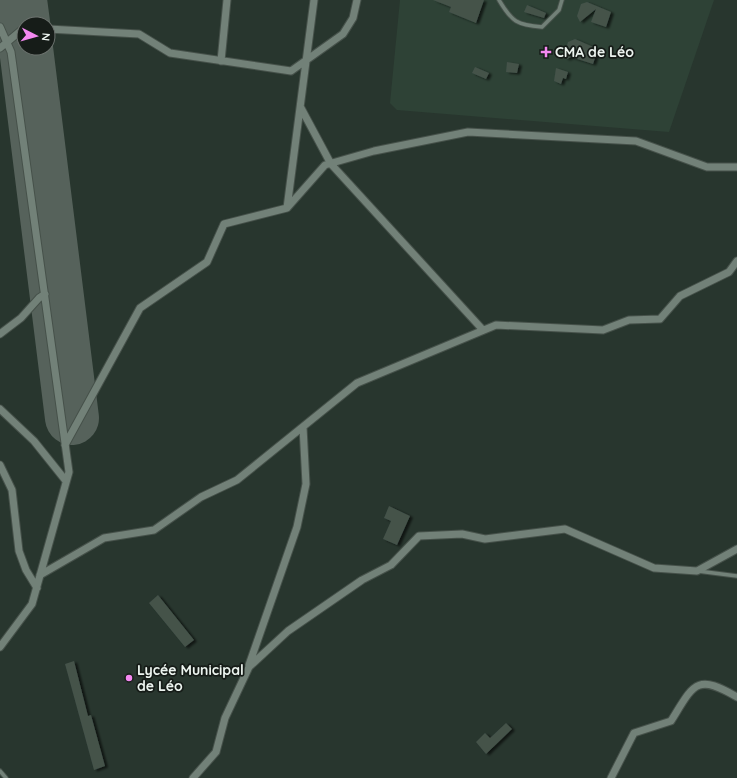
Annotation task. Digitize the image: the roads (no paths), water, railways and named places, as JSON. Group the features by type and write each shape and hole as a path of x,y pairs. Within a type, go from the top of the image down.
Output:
{"street":[{"path":"221,61 227,0"},
{"path":"287,208 314,0"},
{"path":"56,29 139,34 170,53 291,71 343,34 353,18 357,0"},
{"path":"0,27 11,52 68,472 32,604 0,647"},
{"path":"0,48 16,35"},
{"path":"301,107 331,164 483,330"},
{"path":"65,445 140,308 207,262 224,224 287,208 325,165 374,150 468,132 636,141 707,167 737,167"},
{"path":"40,575 104,538 154,530 201,497 237,480 357,383 496,325 603,330 629,320 660,320 680,296 729,272 737,261"},
{"path":"0,334 20,318 39,298 45,294"},
{"path":"0,409 34,442 52,466 66,481"},
{"path":"193,778 216,752 225,718 249,668 297,527 306,484 303,427"},
{"path":"0,465 12,490 19,552 26,570 37,588"},
{"path":"249,668 288,631 362,580 391,564 419,536 462,534 485,539 565,529 654,568 697,571 737,548"},
{"path":"611,778 634,733 671,720 690,690 707,683 718,686 737,697"}],"lane":[{"path":"499,0 508,15 522,26 542,27 559,10 562,0"},
{"path":"697,571 737,576"},
{"path":"0,771 6,778"}],"place":[{"name":"CMA de Léo","path":"546,52"},
{"name":"Lycée Municipal de Léo","path":"129,678"}]}
